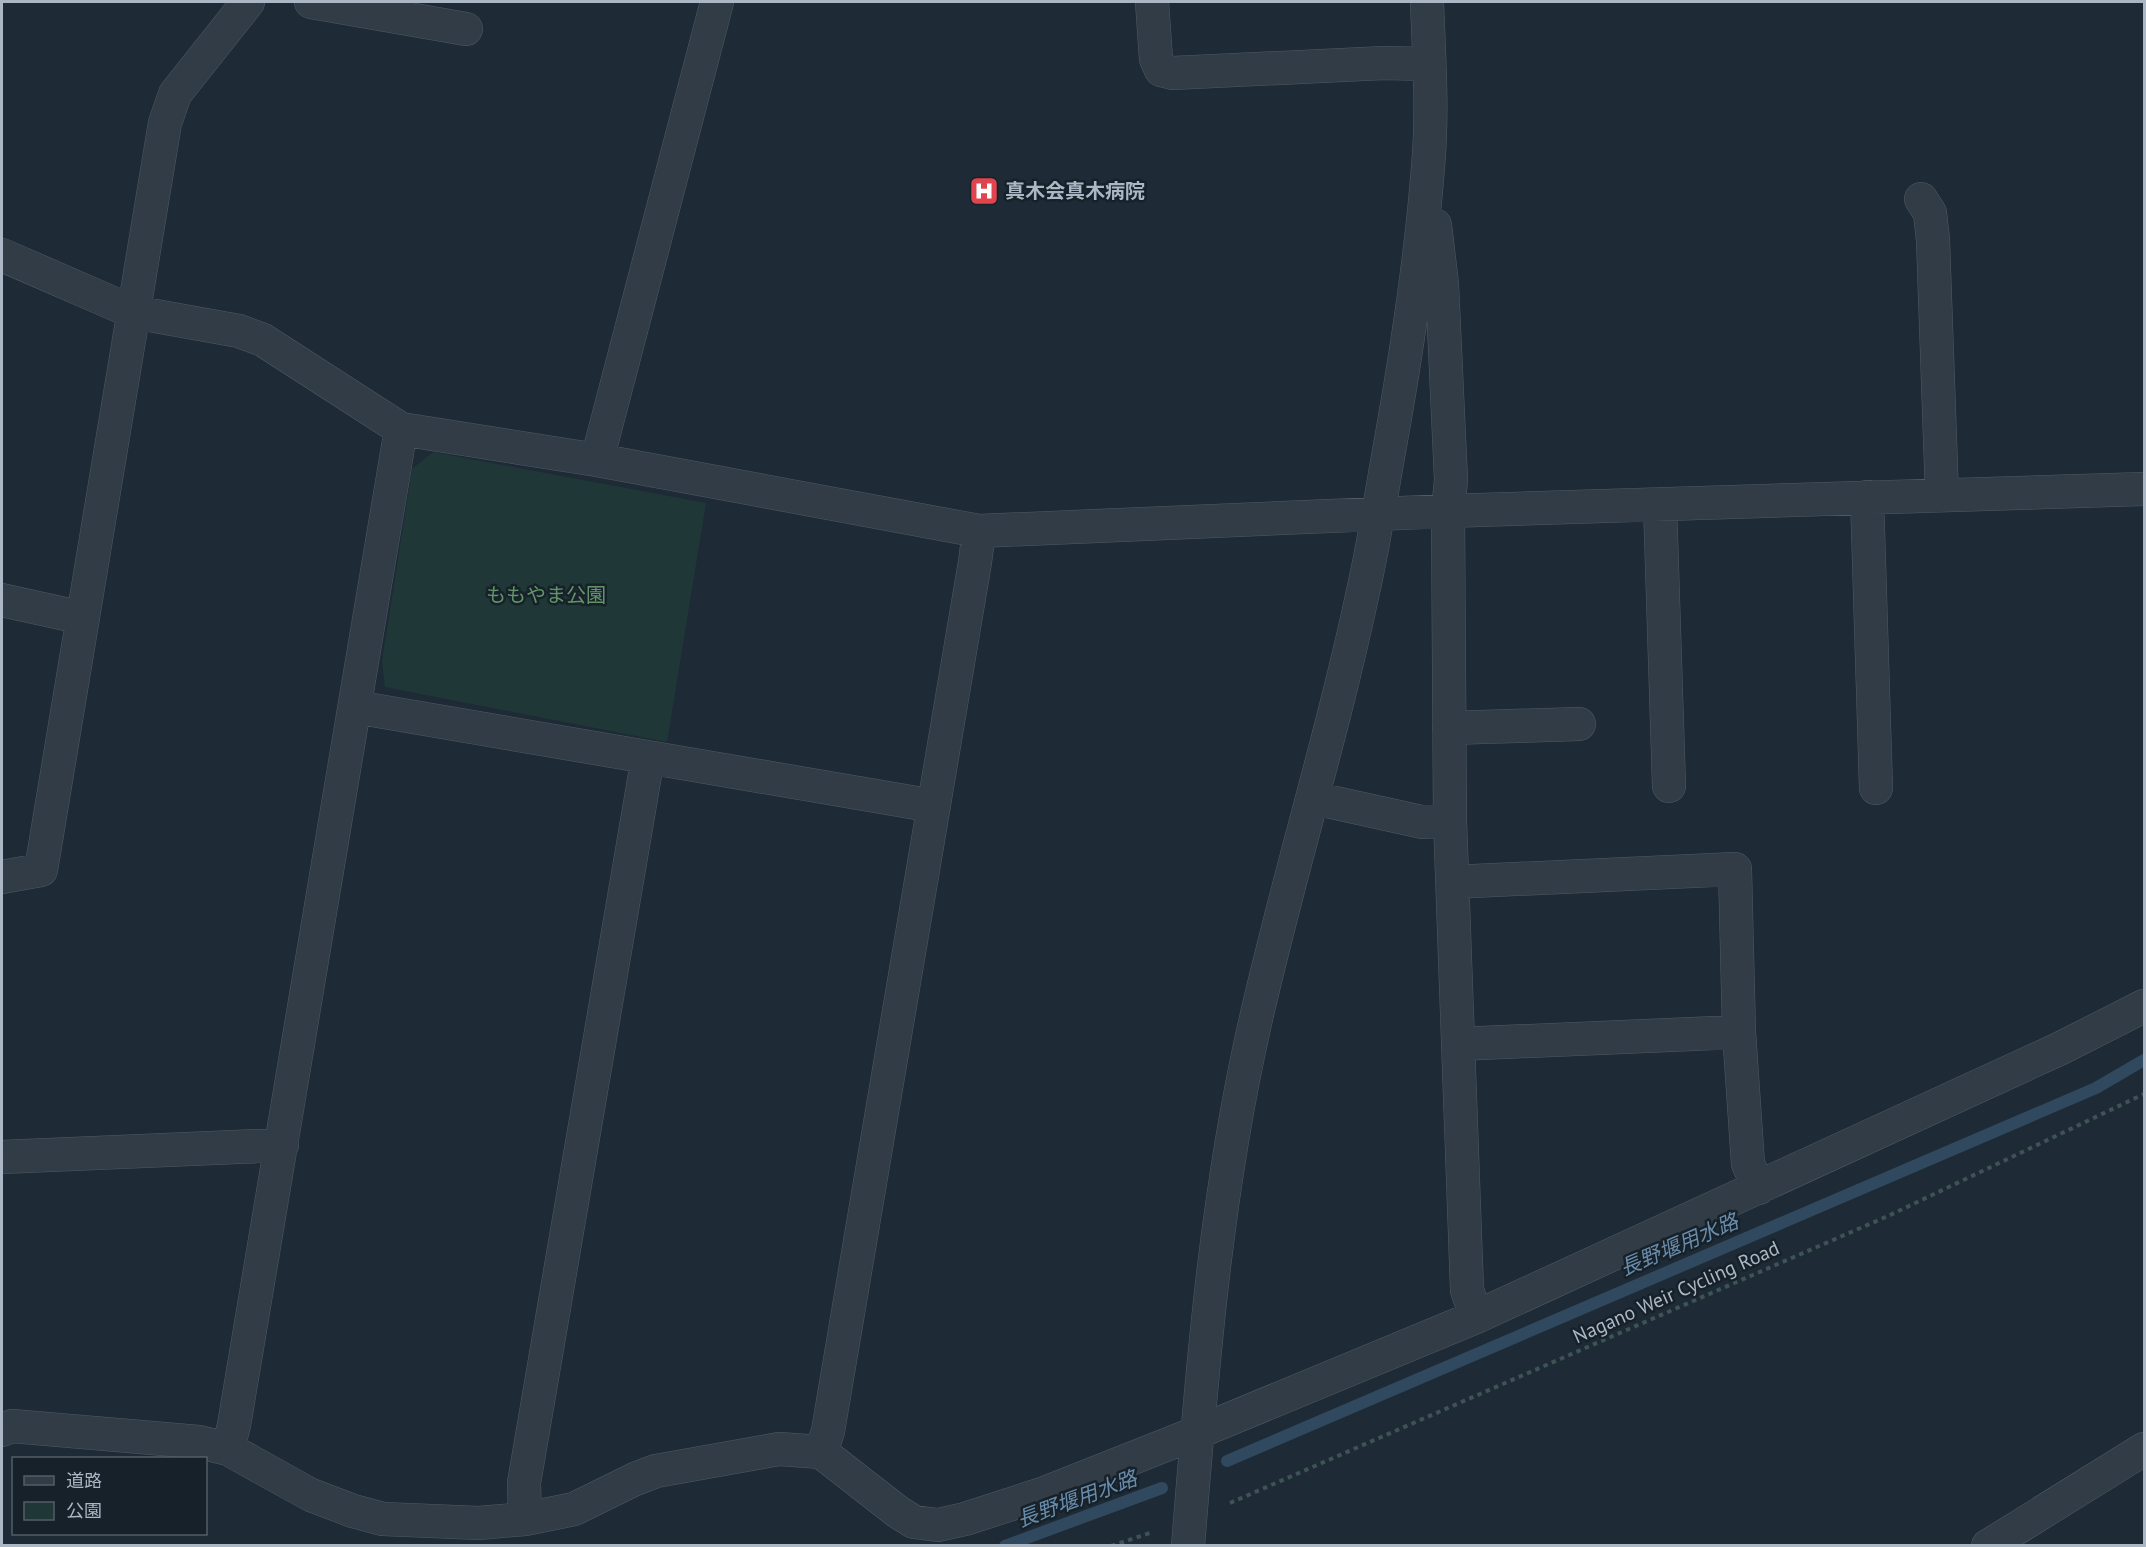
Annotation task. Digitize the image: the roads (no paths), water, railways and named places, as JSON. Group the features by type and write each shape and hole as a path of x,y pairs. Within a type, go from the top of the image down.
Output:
{"street":[{"path":"2,877 41,870 165,123 175,94 245,2"},
{"path":"311,2 466,29"},
{"path":"597,460 717,2"},
{"path":"1152,2 1156,59 1161,70 1173,73 1384,63 1429,64"},
{"path":"1427,2 1429,164 1442,284 1451,480 1448,511 1450,820 1467,1290 1476,1317"},
{"path":"1175,1537 1196,1433 1207,1312 1236,1120 1268,970 1364,589 1403,374 1429,164"},
{"path":"1921,199 1930,213 1933,240 1942,495"},
{"path":"2,255 133,312 239,331 263,340 401,429 597,460 979,531 1448,511 2145,489"},
{"path":"228,1449 282,1144 401,429"},
{"path":"1867,497 1876,788"},
{"path":"1660,504 1669,786"},
{"path":"821,1452 828,1431 979,531"},
{"path":"2,600 83,618"},
{"path":"355,707 934,806"},
{"path":"1449,728 1579,724"},
{"path":"525,1519 524,1483 648,758"},
{"path":"1313,798 1422,822 1450,820"},
{"path":"1452,882 1735,869 1739,1032 1749,1164 1759,1188"},
{"path":"2,1430 12,1426 199,1442 228,1449 311,1495 353,1511 383,1519 479,1523 525,1519 574,1509 656,1471 779,1449 821,1452 898,1512 915,1522 938,1525 965,1519 1042,1494 1476,1317 2059,1049 2145,1006"},
{"path":"1458,1044 1739,1032"},
{"path":"2,1157 282,1144"},
{"path":"1988,1545 2145,1449"}],"waterway":[{"name":"長野堰用水路","path":"1227,1461 2096,1088 2144,1060"},
{"name":"長野堰用水路","path":"1005,1546 1162,1488"}],"place":[{"name":"真木会真木病院","path":"984,191"}],"park label":[{"name":"ももやま公園","path":"546,595"}]}
